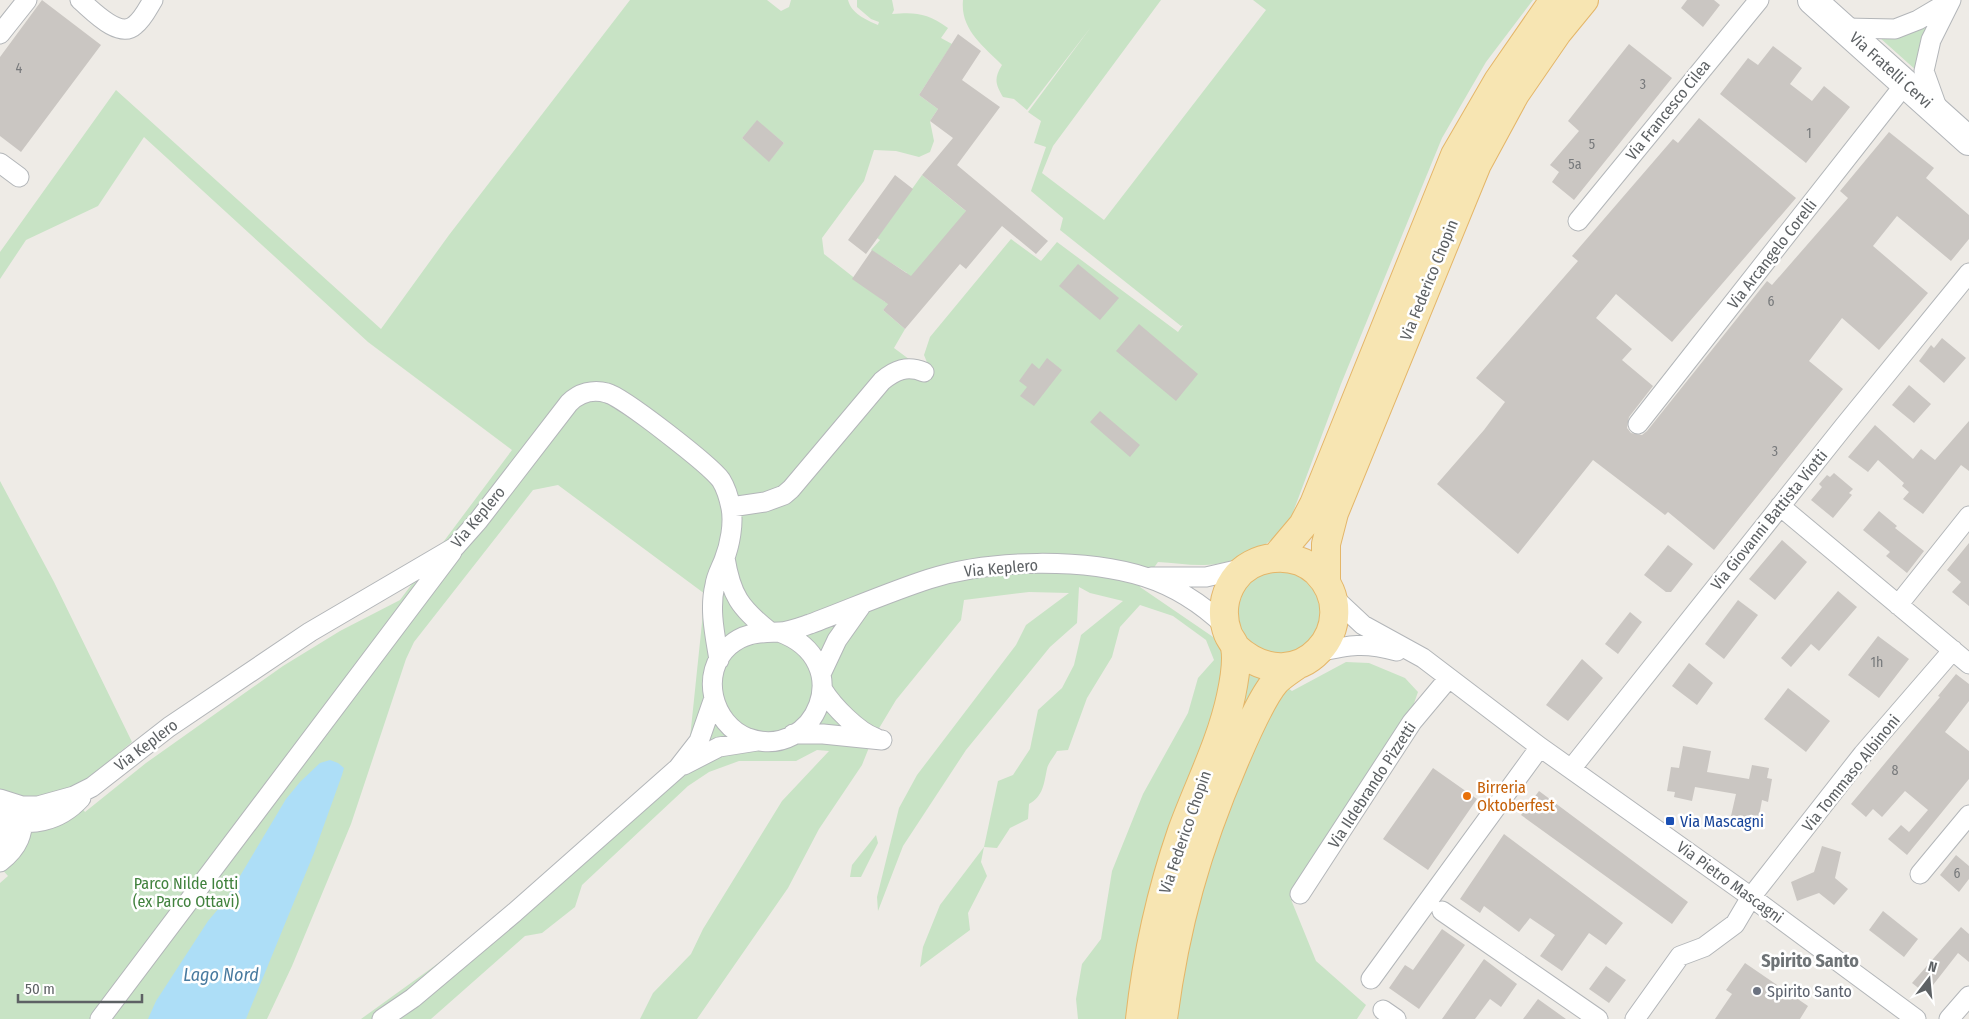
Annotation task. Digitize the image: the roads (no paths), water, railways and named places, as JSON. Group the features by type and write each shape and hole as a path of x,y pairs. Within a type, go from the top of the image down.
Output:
{"main road":[{"name":"Via Federico Chopin","path":"1276,557 1303,525 1314,504 1455,155 1498,81 1554,0"},
{"name":"Via Federico Chopin","path":"1163,1019 1170,964 1184,900 1209,822 1241,746 1275,682 1327,640 1332,626 1334,611 1329,589 1326,544 1334,512 1477,164 1515,94 1557,33 1584,0"},
{"name":"Via Fratelli Cervi","path":"1812,0 1969,141"},
{"name":"Via Federico Chopin","path":"1140,1019 1157,914 1183,830 1229,707 1234,673 1230,636 1223,610 1226,594 1234,579 1246,568 1260,560 1276,557 1290,558 1304,563 1316,572 1329,589"},
{"path":"1230,636 1248,658 1263,666 1280,668 1307,658"}],"street":[{"path":"0,34 27,0"},
{"path":"80,0 114,27 125,30 135,26 153,0"},
{"name":"Via Francesco Cilea","path":"1578,221 1758,0"},
{"path":"1845,28 1895,29 1918,20 1951,0 1931,40 1924,71 1939,114"},
{"name":"Via Arcangelo Corelli","path":"1638,424 1905,84"},
{"path":"0,163 19,177"},
{"name":"Via Giovanni Battista Viotti","path":"1571,769 1780,506 1969,273"},
{"path":"731,507 755,505 784,495 882,381 902,369 916,369 924,372"},
{"name":"Via Keplero","path":"0,800 13,816 38,806 74,796 92,787 169,727 302,637 455,547 478,521 575,397 590,392 607,392 622,400 706,464 722,482 731,507 730,532 725,558"},
{"path":"1780,506 1969,664"},
{"path":"1898,605 1969,516"},
{"path":"100,1019 455,547"},
{"path":"725,558 729,582 738,601 774,632"},
{"path":"719,660 712,604 715,583 725,558"},
{"name":"Via Keplero","path":"774,632 808,625 862,606 930,578 980,569 1046,564 1074,566 1145,578"},
{"path":"1145,578 1206,577 1246,568"},
{"path":"1145,578 1198,603 1230,636"},
{"name":"Via Pietro Mascagni","path":"1329,589 1363,624 1423,658 1448,679 1540,747 1751,897 1916,1019"},
{"path":"678,768 719,747 783,739 807,724 817,711 822,682 837,640 862,606"},
{"path":"762,741 742,734 726,722 718,711 714,698 713,679 719,660 728,648 740,638 753,632 774,632 794,638 806,647 816,660 829,699 860,730 882,740 823,734 793,734"},
{"name":"Via Pietro Mascagni","path":"1307,658 1357,644 1377,646 1423,658"},
{"name":"Via Tommaso Albinoni","path":"1635,1019 1680,956 1704,947 1735,924 1751,897 1864,754 1953,650"},
{"name":"Via Ildebrando Pizzetti","path":"1300,894 1412,722 1448,679"},
{"path":"382,1019 413,998 515,912 678,768 699,741 714,698"},
{"path":"1371,979 1540,747"},
{"path":"1920,874 1969,815"},
{"path":"0,862 4,850 4,835 13,816"},
{"path":"1442,910 1598,1019"},
{"path":"1949,1019 1969,996"}],"water":[{"name":"Lago Nord","path":"330,760 344,768 342,775 314,853 246,1019 148,1019 156,1001 208,921 225,901 286,799 320,763"}],"place":[{"name":"Birreria Oktoberfest","path":"1467,796"},
{"name":"Via Mascagni","path":"1670,821"},
{"name":"Spirito Santo","path":"1757,991"}],"district":[{"name":"Spirito Santo","path":"1810,961"}],"park label":[{"name":"Parco Nilde Iotti (ex Parco Ottavi)","path":"186,892"}]}
